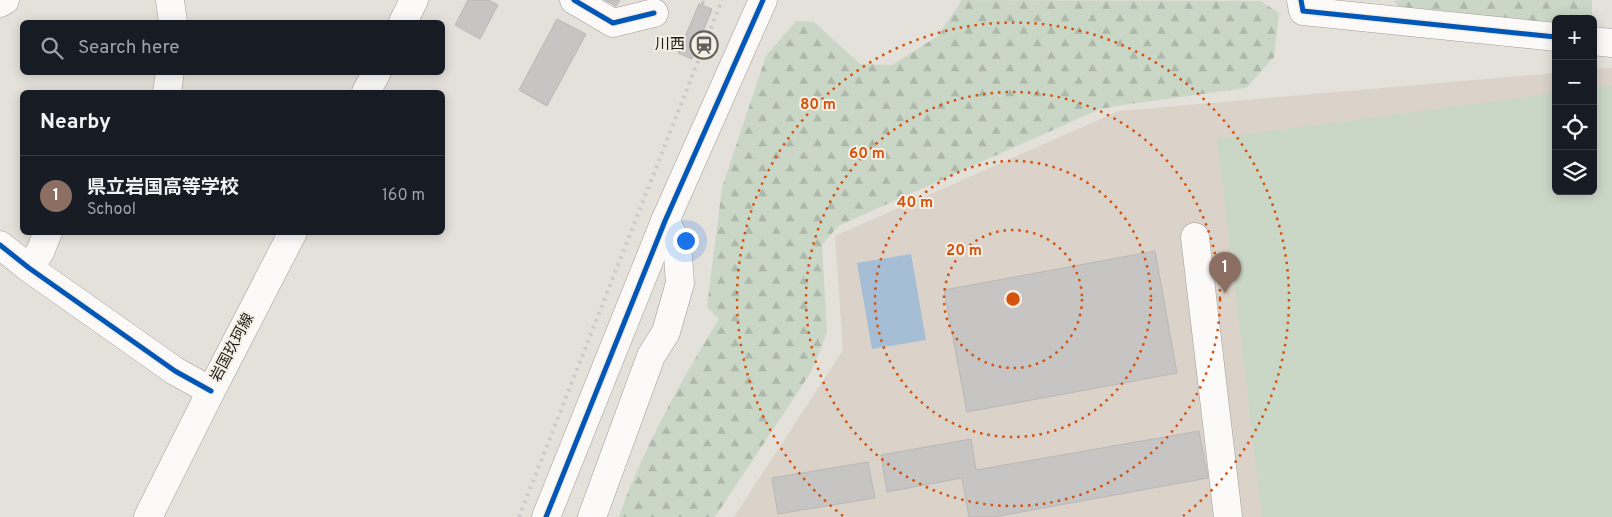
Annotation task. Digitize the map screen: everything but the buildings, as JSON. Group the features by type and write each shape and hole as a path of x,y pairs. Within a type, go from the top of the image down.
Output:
{"street":[{"path":"0,3 5,0"},
{"path":"170,0 173,20"},
{"path":"404,20 414,0"},
{"path":"574,0 613,23 654,13"},
{"path":"546,517 665,221 763,0"},
{"path":"1301,0 1303,11 1552,37"},
{"path":"1597,41 1612,43"},
{"path":"168,90 170,75"},
{"path":"367,90 375,75"},
{"path":"592,517 651,356 666,332 680,284 677,242 665,221"},
{"path":"29,268 40,252 47,235"},
{"name":"岩国玖珂線","path":"148,517 210,391 291,235"},
{"path":"1195,236 1228,517"},
{"path":"0,245 29,268 175,371 210,391"}],"path":[{"path":"702,6 704,0"}],"shaded area":[{"path":"1612,68 1612,517 734,517 843,350 835,236 1119,111 1552,73 1552,195 1597,195 1597,69"}],"green space":[{"path":"962,0 1260,1 1279,13 1274,57 1246,88 1100,109 838,226 822,245 827,333 811,372 715,517 619,517 642,460 660,423 719,319 707,307 722,188 766,56 796,21 814,22 860,64 892,65 938,36"},
{"path":"1592,0 1592,15 1552,15 1552,29 1403,13 1394,1"},
{"path":"1612,85 1612,517 1262,517 1217,138 1552,94 1552,195 1597,195 1597,87"}],"water":[{"path":"911,254 926,340 872,349 857,263"}],"railway":[{"path":"519,517 722,0"}],"cycle path":[{"path":"574,0 613,23 654,13"},
{"path":"546,517 665,221 763,0"},
{"path":"1301,0 1303,11 1552,37"},
{"path":"0,245 29,268 175,371 211,391"}],"place":[{"name":"川西","path":"704,45"},
{"name":"県立岩国高等学校","path":"1225,293"}]}
